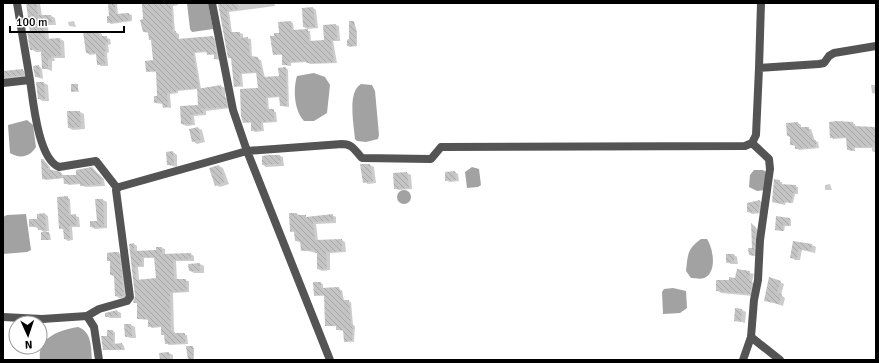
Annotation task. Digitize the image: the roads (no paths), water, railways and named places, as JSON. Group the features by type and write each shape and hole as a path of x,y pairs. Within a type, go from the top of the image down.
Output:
{"street":[{"path":"3,316 42,319 86,316 99,309 127,300 130,297 116,188 96,161 59,167 50,160 44,150 37,126 17,3"},
{"path":"212,3 233,110 247,151 330,360"},
{"path":"752,143 756,135 761,3"},
{"path":"759,68 819,64 824,63 829,56 834,53 876,46"},
{"path":"3,83 30,80"},
{"path":"116,188 247,151 347,144 357,150 362,158 420,160 431,159 441,147 444,146 735,147 752,143"},
{"path":"743,360 751,337 754,300 758,280 760,240 770,170 769,159 752,143"},
{"path":"86,316 94,327 99,360"},
{"path":"751,337 780,360"}]}
